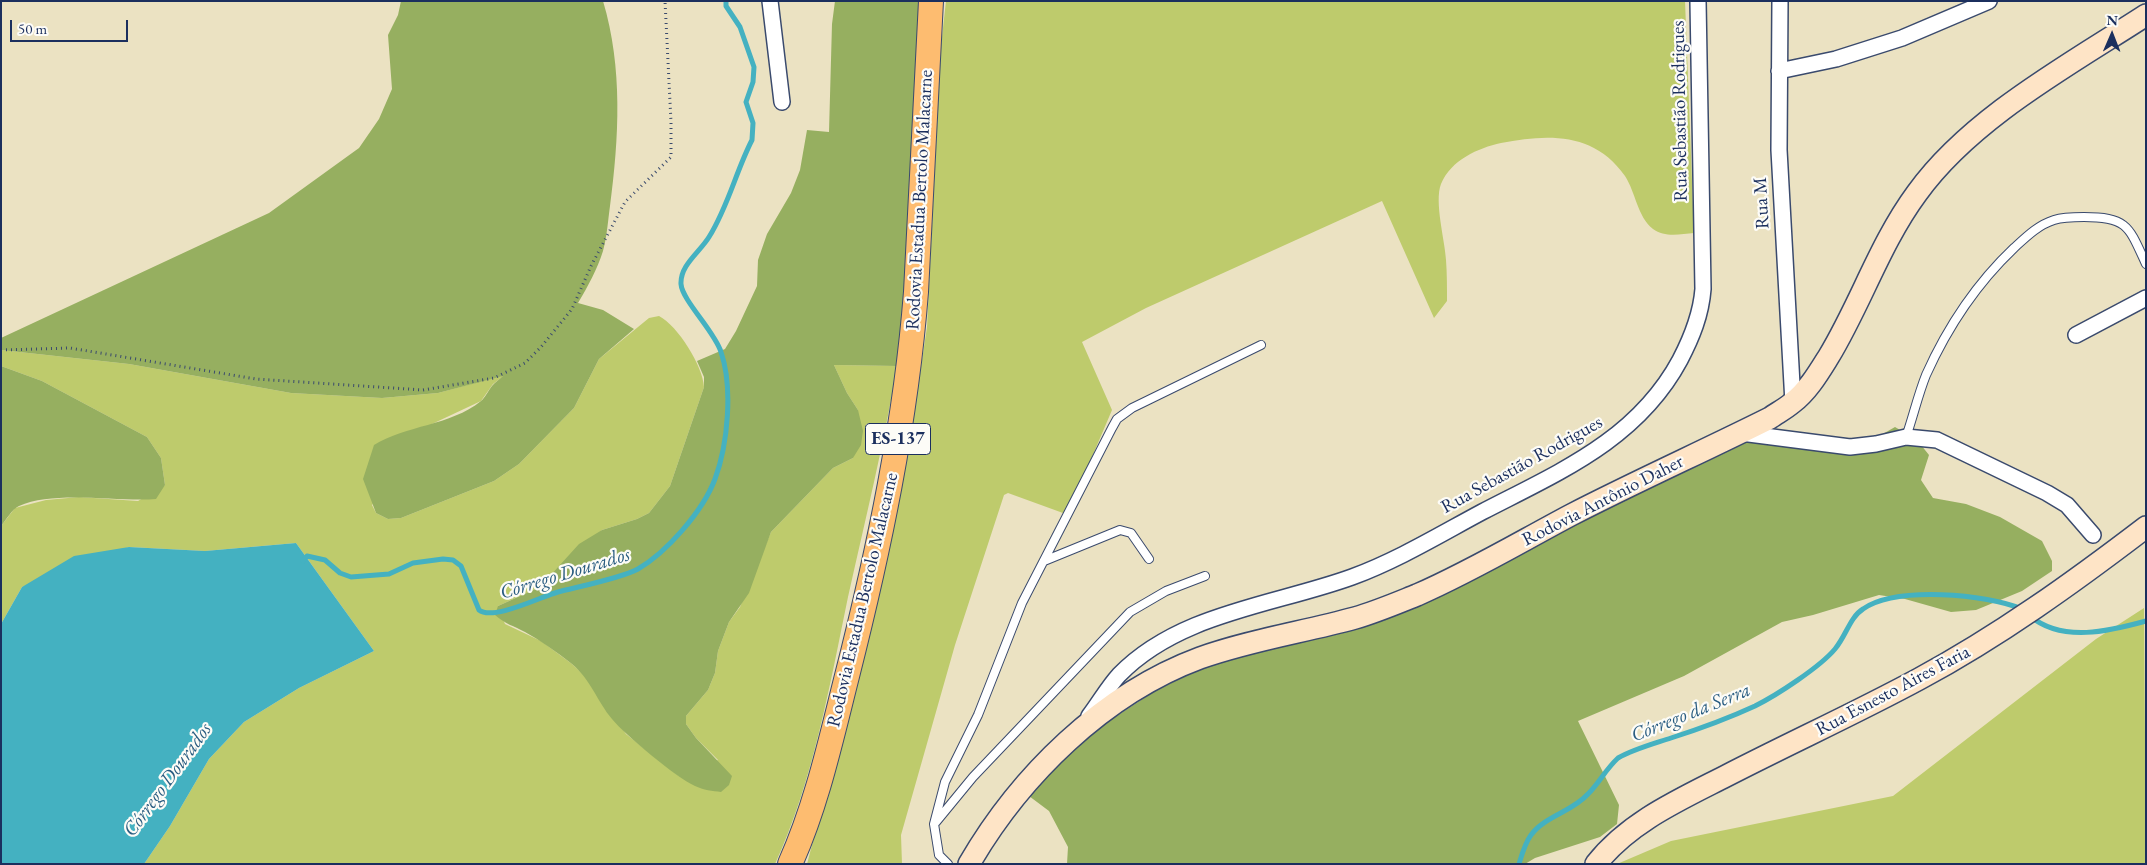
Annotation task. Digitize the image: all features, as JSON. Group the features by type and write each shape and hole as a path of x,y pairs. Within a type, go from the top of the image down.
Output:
{"main road":[{"name":"Rodovia Estadua Bertolo Malacarne","path":"790,864 802,838 828,754 858,632 897,444 914,317 931,1"},
{"name":"Rodovia Antônio Daher","path":"969,864 982,840 1043,766 1078,732 1128,695 1199,658 1245,644 1357,618 1417,595 1463,574 1572,515 1741,433 1793,403 1810,384 1841,336 1881,254 1916,193 1942,163 1964,140 2014,103 2146,15"},
{"name":"Rua Esnesto Aires Faria","path":"1596,864 1614,842 1626,832 1666,807 1919,679 1976,647 2146,527"}],"street":[{"path":"770,1 782,102"},
{"name":"Rua Sebastião Rodrigues","path":"1078,732 1119,675 1156,646 1216,616 1294,596 1392,562 1605,444 1624,430 1662,391 1692,338 1701,310 1703,289 1698,1"},
{"name":"Rua M","path":"1780,1 1779,150 1793,403"},
{"path":"1779,71 1836,59 1902,38 1989,1"},
{"path":"2076,335 2146,298"},
{"path":"1741,433 1850,447 1876,444 1906,437 1936,440 2046,492 2067,505 2093,536"}],"lane":[{"path":"1906,437 1926,376 1948,332 1987,273 2032,231 2054,220 2076,217 2115,219 2127,228 2146,264"},
{"path":"948,864 940,855 934,824 945,782 978,716 1022,603 1118,419 1132,408 1261,345"},
{"path":"1044,561 1120,530 1131,533 1149,559"},
{"path":"934,824 979,770 1130,612 1166,591 1205,576"}],"path":[{"path":"1,350 70,348 256,379 423,390 494,378 525,363 542,347 572,309 591,266 625,202 671,157 665,1"}],"green space":[{"path":"401,1 603,1 614,52 617,103 616,155 607,228 601,258 578,303 603,310 634,329 599,359 574,408 519,464 494,481 401,518 388,519 376,513 363,479 374,445 400,433 456,416 482,400 493,385 503,376 438,393 382,398 291,393 129,364 1,350 1,338 269,213 359,148 379,119 392,89 388,35 398,15"},
{"path":"835,1 923,1 903,325 897,366 834,365 847,393 858,410 863,431 861,445 853,458 833,468 771,532 749,593 729,622 718,651 715,673 708,690 686,716 686,724 696,738 732,776 729,785 721,792 711,791 698,787 664,766 628,735 612,719 579,670 572,664 537,639 495,615 498,606 540,587 579,544 602,530 637,519 649,513 670,486 704,387 704,377 697,361 725,349 736,331 757,286 758,260 767,234 791,193 800,170 807,130 829,132 832,24"},
{"path":"946,1 1685,1 1694,233 1663,234 1653,229 1643,218 1625,176 1613,162 1599,151 1585,144 1553,138 1536,138 1501,143 1483,148 1466,156 1451,168 1441,184 1439,192 1440,221 1446,260 1447,301 1434,318 1382,201 1146,308 1082,342 1112,410 1069,511 1063,513 1008,493 1004,495 955,645 901,835 902,864 807,864 876,601 919,380 927,327 941,46"},
{"path":"659,316 674,328 688,347 703,378 704,387 670,486 649,513 637,519 602,530 540,587 498,606 505,624 541,641 586,677 626,734 679,776 718,760 696,738 686,724 686,716 708,690 715,673 718,651 729,622 740,607 771,532 833,468 853,458 858,410 847,393 834,365 897,366 880,453 819,732 800,800 775,864 144,864 170,826 209,759 244,722 299,688 374,651 296,543 205,551 129,547 22,587 1,624 1,526 15,508 46,500 79,497 138,501 165,485 161,458 147,437 42,381 1,366 1,350 129,364 291,393 382,398 438,393 505,375 493,384 481,401 432,424 372,505 376,513 388,519 401,518 494,481 519,464 574,408 599,359 649,318"},
{"path":"1,366 42,381 147,437 161,458 165,485 156,499 67,498 33,501 16,507 1,526"},
{"path":"1895,427 1917,440 1929,455 1921,480 1933,498 1966,504 2000,517 2042,541 2052,561 2052,571 2022,591 1976,610 1951,612 1905,599 1879,595 1813,615 1782,622 1684,676 1578,721 1619,805 1617,824 1600,837 1535,858 1525,864 1067,864 1068,847 1049,811 1029,796 1066,756 1109,721 1155,691 1204,667 1230,657 1333,633 1742,440 1867,443"},
{"path":"2144,608 2146,864 1617,864 1671,841 1893,796 2096,639"}],"water":[{"path":"296,543 374,651 299,688 244,722 209,759 170,826 144,864 1,864 1,624 22,587 74,556 129,547 205,551"}],"waterway":[{"name":"Córrego Dourados","path":"303,561 307,556 325,560 340,573 351,577 389,574 413,563 443,559 453,560 461,566 479,610 486,613 495,613 558,592 621,576 638,569 661,552 693,517 715,479 726,433 728,398 725,366 718,344 687,299 681,284 682,277 687,265 705,243 716,225 752,140 753,123 746,102 753,82 754,67 740,27 726,6 726,1"},
{"name":"Córrego da Serra","path":"1519,864 1531,835 1544,823 1582,800 1618,758 1637,749 1724,719 1775,695 1809,672 1828,656 1839,644 1851,622 1863,609 1878,602 1897,597 1919,595 1965,596 1987,599 2022,609"},
{"name":"Córrego da Serra","path":"2030,616 2057,630 2071,632 2102,631 2146,621"}]}
